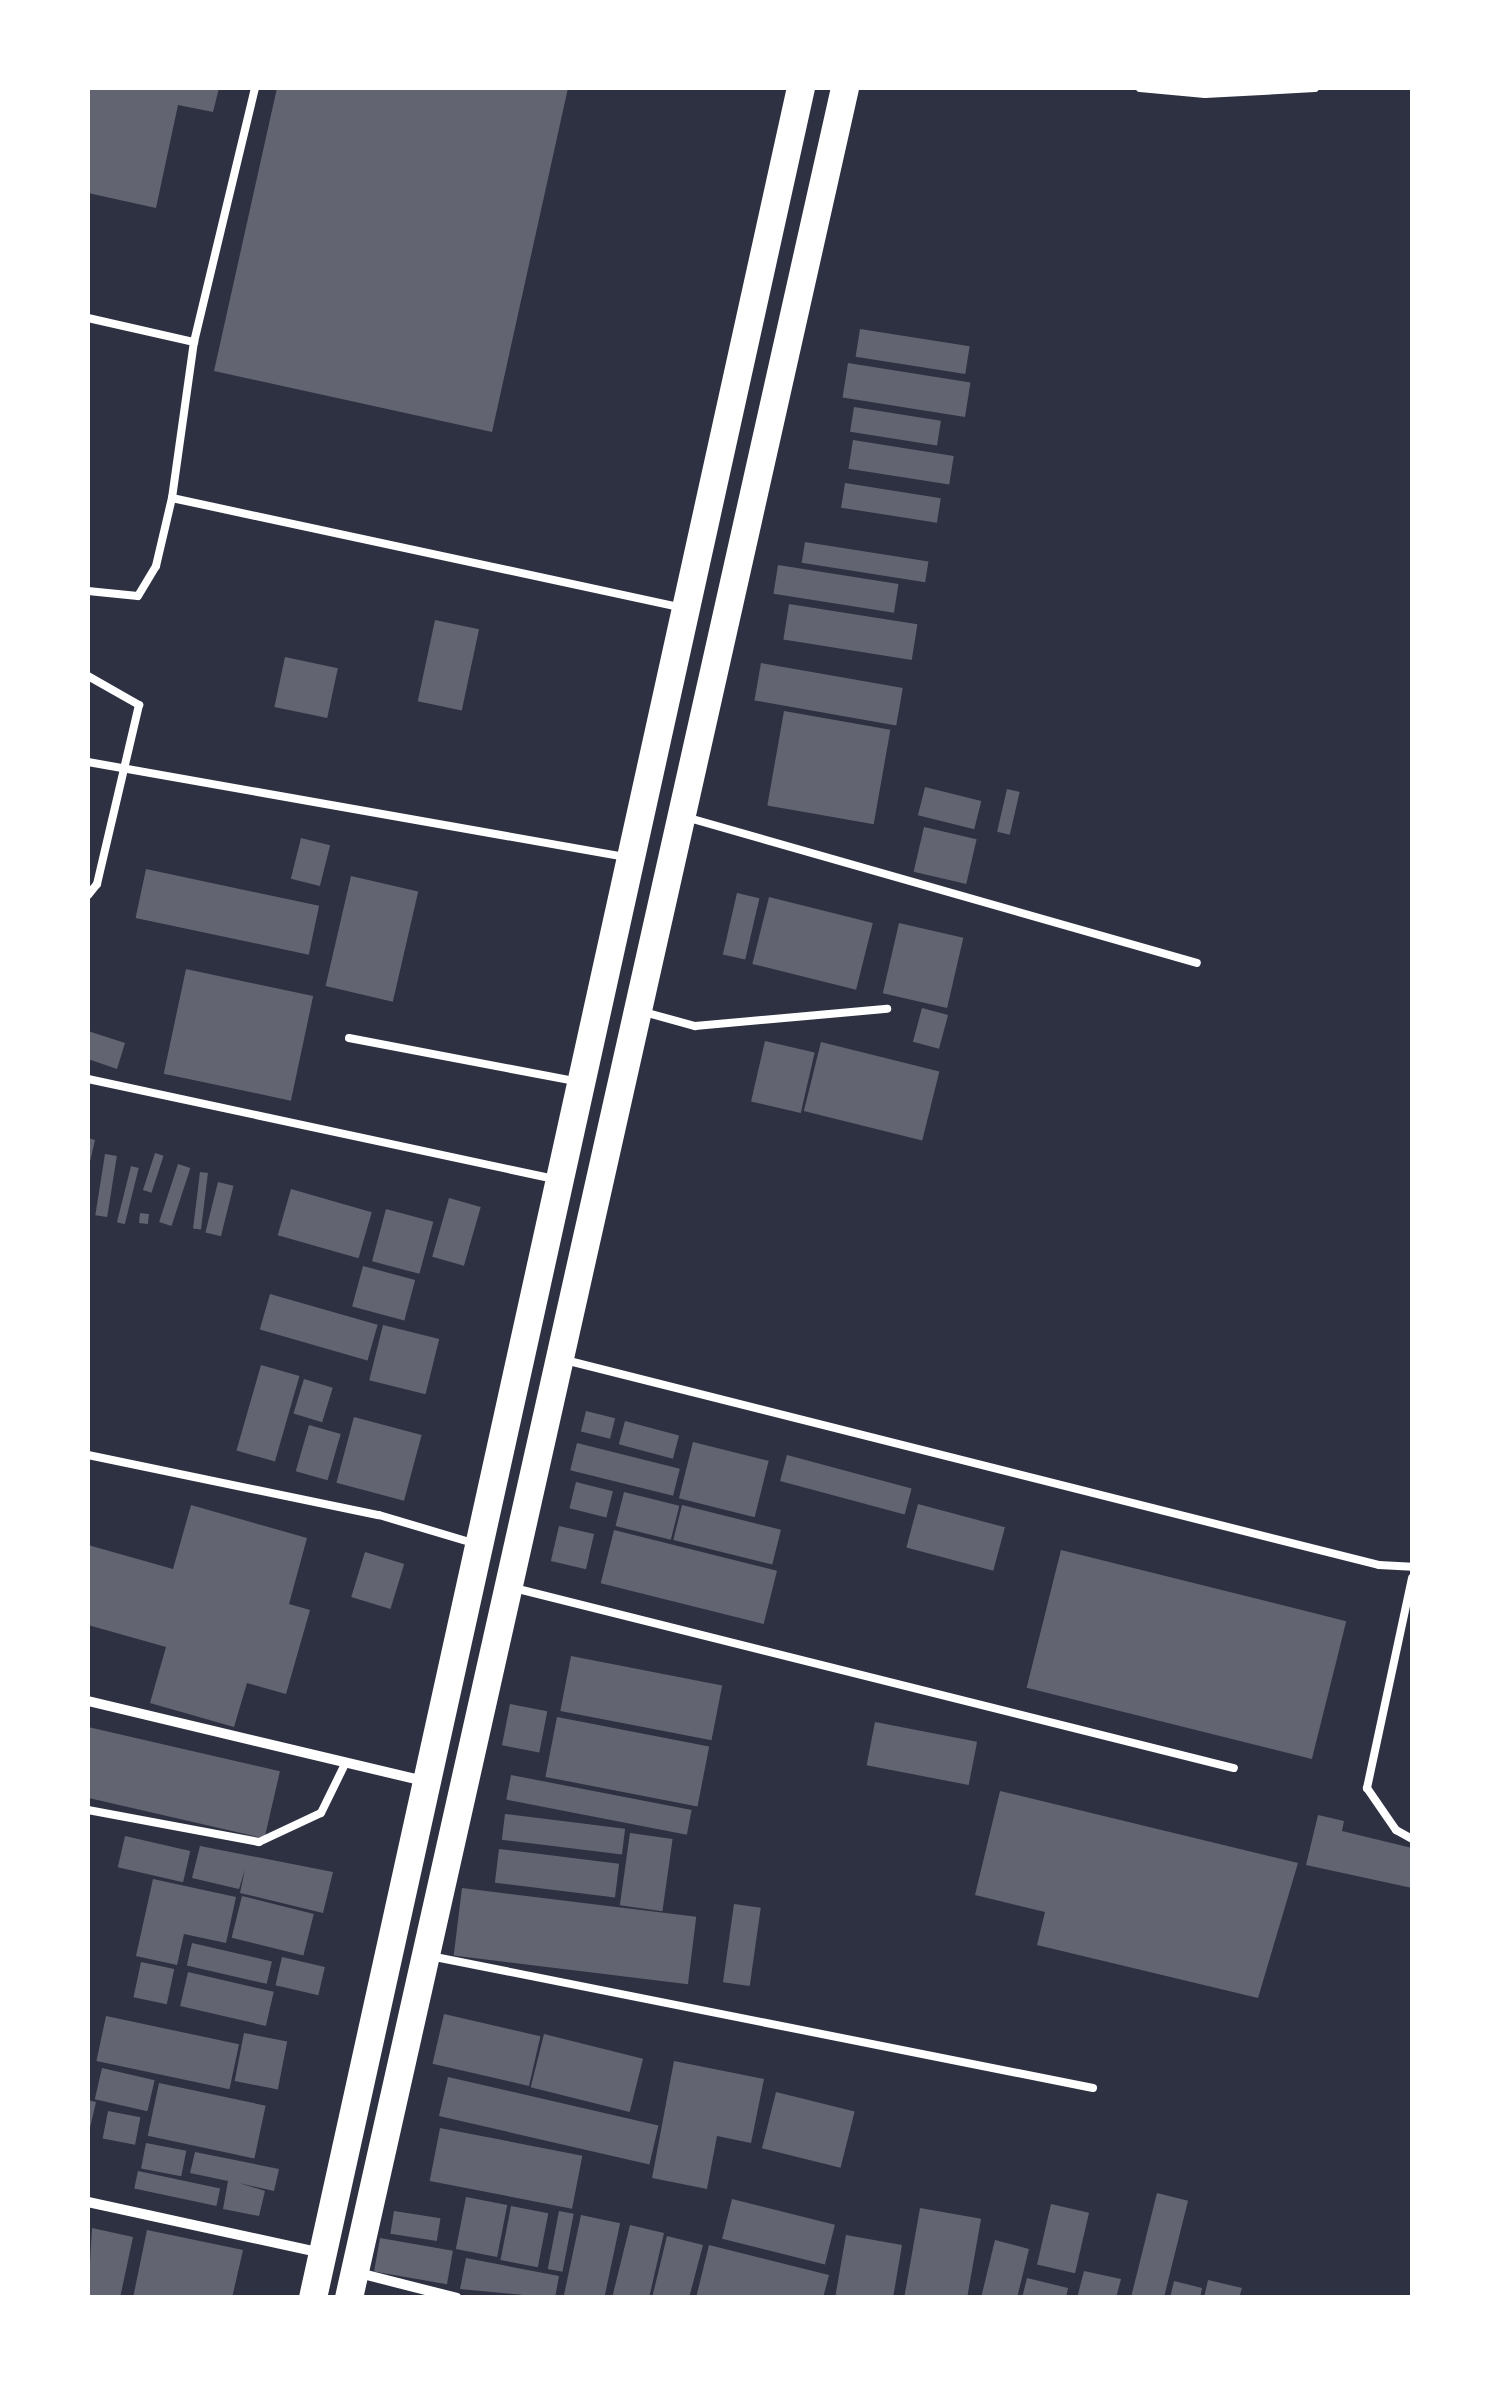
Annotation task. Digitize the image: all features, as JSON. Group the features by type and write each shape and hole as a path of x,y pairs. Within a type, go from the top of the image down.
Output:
{"highway":[{"path":"313,2298 477,1544 563,1180 801,88"},
{"path":"352,2285 421,1954 845,88"}],"street":[{"path":"88,1702 426,1782"},
{"path":"88,2202 324,2253"},
{"path":"352,2285 457,2298"}],"lane":[{"path":"88,591 138,596 156,566 172,498 194,342 255,88"},
{"path":"1140,88 1204,94 1315,88"},
{"path":"88,318 194,342"},
{"path":"172,498 687,609 726,614"},
{"path":"88,676 139,705 96,884 88,894"},
{"path":"88,762 670,863"},
{"path":"680,815 1197,962"},
{"path":"635,1010 696,1026 887,1009"},
{"path":"348,1038 583,1083"},
{"path":"88,1079 563,1180"},
{"path":"556,1358 1412,1568"},
{"path":"88,1456 380,1515 477,1544"},
{"path":"1412,1578 1368,1788 1396,1830 1412,1839"},
{"path":"504,1586 1234,1768"},
{"path":"88,1810 259,1842 321,1812 346,1762"},
{"path":"421,1954 1094,2088"}],"building":[{"path":"88,88 219,88 213,112 178,105 156,208 88,193"},
{"path":"277,88 568,88 492,432 214,371"},
{"path":"860,329 970,346 965,374 856,357"},
{"path":"848,363 970,382 965,417 843,398"},
{"path":"854,407 941,421 937,445 850,432"},
{"path":"853,440 954,456 949,485 848,469"},
{"path":"845,483 941,498 937,523 841,508"},
{"path":"805,542 928,562 925,582 802,563"},
{"path":"778,565 898,584 894,613 773,594"},
{"path":"789,604 917,624 912,660 783,640"},
{"path":"435,620 479,629 462,711 418,701"},
{"path":"285,657 338,668 327,718 274,707"},
{"path":"761,663 903,688 896,725 754,700"},
{"path":"784,711 890,730 874,824 767,806"},
{"path":"925,787 981,801 974,829 918,815"},
{"path":"1007,789 1020,792 1010,835 997,832"},
{"path":"924,827 977,839 966,884 914,872"},
{"path":"301,838 330,845 320,886 291,879"},
{"path":"146,869 319,906 309,955 136,918"},
{"path":"351,876 418,892 393,1002 326,986"},
{"path":"737,893 759,898 745,960 723,954"},
{"path":"769,897 873,923 856,990 752,964"},
{"path":"899,923 963,938 947,1008 883,993"},
{"path":"186,969 313,996 291,1101 164,1074"},
{"path":"922,1008 948,1015 939,1049 913,1042"},
{"path":"88,1031 125,1043 117,1069 88,1059"},
{"path":"765,1041 815,1052 801,1113 751,1101"},
{"path":"821,1042 939,1072 922,1140 804,1111"},
{"path":"88,1138 95,1140 89,1166 88,1166"},
{"path":"155,1153 164,1156 152,1193 143,1190"},
{"path":"105,1154 117,1156 107,1217 95,1215"},
{"path":"178,1164 190,1168 172,1226 159,1222"},
{"path":"131,1166 139,1168 125,1224 117,1222"},
{"path":"200,1172 208,1173 201,1230 193,1229"},
{"path":"218,1182 234,1186 221,1236 205,1232"},
{"path":"291,1189 372,1212 359,1258 278,1235"},
{"path":"449,1198 481,1207 464,1266 432,1257"},
{"path":"386,1209 433,1222 419,1274 372,1261"},
{"path":"140,1213 149,1214 148,1224 139,1223"},
{"path":"363,1266 415,1280 404,1321 352,1307"},
{"path":"270,1294 378,1325 367,1360 260,1330"},
{"path":"383,1325 439,1339 425,1394 369,1380"},
{"path":"261,1365 299,1376 275,1462 236,1451"},
{"path":"304,1379 333,1388 322,1422 293,1413"},
{"path":"586,1411 615,1418 610,1439 581,1431"},
{"path":"354,1417 422,1435 404,1501 336,1483"},
{"path":"625,1421 679,1435 673,1459 619,1444"},
{"path":"309,1425 341,1434 327,1480 296,1471"},
{"path":"693,1442 769,1461 755,1517 679,1498"},
{"path":"577,1443 680,1469 673,1496 570,1470"},
{"path":"787,1455 912,1488 905,1514 780,1481"},
{"path":"576,1482 613,1491 606,1517 569,1508"},
{"path":"624,1492 679,1506 671,1540 616,1526"},
{"path":"918,1504 1005,1527 993,1571 906,1547"},
{"path":"191,1505 307,1538 289,1604 310,1610 286,1694 247,1683 234,1727 150,1703 166,1647 88,1625 88,1545 173,1569"},
{"path":"682,1505 781,1530 772,1565 673,1540"},
{"path":"559,1526 594,1534 586,1569 551,1561"},
{"path":"614,1530 777,1571 764,1624 601,1583"},
{"path":"1061,1550 1346,1621 1312,1759 1027,1688"},
{"path":"365,1552 404,1564 390,1609 351,1597"},
{"path":"571,1656 722,1685 711,1740 560,1711"},
{"path":"510,1704 547,1711 539,1752 502,1745"},
{"path":"557,1717 709,1747 698,1806 545,1777"},
{"path":"875,1722 977,1742 969,1785 867,1765"},
{"path":"88,1727 280,1771 264,1839 88,1798"},
{"path":"511,1775 692,1810 687,1835 506,1800"},
{"path":"1000,1791 1298,1863 1258,1998 1037,1945 1045,1912 975,1895"},
{"path":"505,1814 625,1829 622,1855 502,1840"},
{"path":"1318,1815 1344,1821 1342,1831 1412,1848 1412,1888 1306,1865"},
{"path":"630,1833 673,1839 662,1911 620,1905"},
{"path":"125,1836 190,1851 183,1882 118,1867"},
{"path":"200,1846 333,1872 323,1913 240,1893 245,1869 239,1889 192,1878"},
{"path":"499,1849 619,1864 615,1897 495,1883"},
{"path":"153,1879 236,1897 226,1943 184,1934 177,1965 136,1956"},
{"path":"462,1888 696,1917 688,1984 454,1955"},
{"path":"242,1896 314,1914 303,1956 232,1938"},
{"path":"734,1904 761,1908 750,1986 723,1982"},
{"path":"192,1943 272,1961 267,1984 187,1965"},
{"path":"282,1957 325,1967 318,1995 275,1985"},
{"path":"141,1962 174,1969 167,2004 134,1997"},
{"path":"188,1972 274,1992 266,2026 180,2006"},
{"path":"444,2014 540,2036 529,2086 433,2064"},
{"path":"106,2016 239,2044 229,2089 96,2061"},
{"path":"244,2033 287,2041 278,2089 235,2081"},
{"path":"544,2034 643,2059 630,2112 531,2087"},
{"path":"674,2061 764,2079 751,2143 717,2136 707,2189 652,2178"},
{"path":"102,2068 155,2080 147,2111 95,2099"},
{"path":"448,2077 658,2126 649,2165 439,2116"},
{"path":"159,2083 266,2106 254,2158 148,2136"},
{"path":"776,2092 855,2112 841,2168 762,2148"},
{"path":"88,2100 96,2102 89,2132 88,2132"},
{"path":"108,2111 140,2117 135,2145 103,2138"},
{"path":"440,2128 582,2156 572,2209 430,2181"},
{"path":"146,2143 186,2151 181,2176 141,2169"},
{"path":"195,2152 279,2169 274,2191 239,2183 265,2191 259,2216 223,2209 228,2181 190,2173"},
{"path":"138,2171 220,2188 216,2206 134,2189"},
{"path":"1157,2193 1188,2201 1164,2298 1131,2298"},
{"path":"466,2197 507,2205 497,2257 456,2249"},
{"path":"732,2199 835,2225 825,2264 722,2239"},
{"path":"1051,2204 1089,2213 1075,2273 1037,2264"},
{"path":"511,2206 548,2213 538,2267 501,2260"},
{"path":"920,2208 981,2219 967,2298 904,2298"},
{"path":"394,2211 440,2218 437,2241 390,2234"},
{"path":"559,2211 574,2214 562,2272 548,2269"},
{"path":"581,2215 620,2223 604,2298 564,2296"},
{"path":"630,2225 664,2233 649,2298 612,2298"},
{"path":"92,2228 133,2237 120,2298 88,2298"},
{"path":"147,2230 243,2250 232,2298 133,2298"},
{"path":"846,2235 902,2245 893,2298 835,2298"},
{"path":"667,2236 703,2245 689,2298 652,2298"},
{"path":"380,2238 453,2251 447,2284 374,2271"},
{"path":"995,2240 1029,2249 1017,2298 981,2298"},
{"path":"709,2245 829,2275 823,2298 696,2298"},
{"path":"466,2258 559,2276 555,2298 460,2289"},
{"path":"1084,2271 1121,2279 1116,2298 1077,2298"},
{"path":"1027,2278 1068,2288 1066,2298 1022,2298"},
{"path":"1208,2280 1242,2288 1239,2298 1204,2298"},
{"path":"1174,2281 1202,2288 1200,2298 1170,2298"}]}
